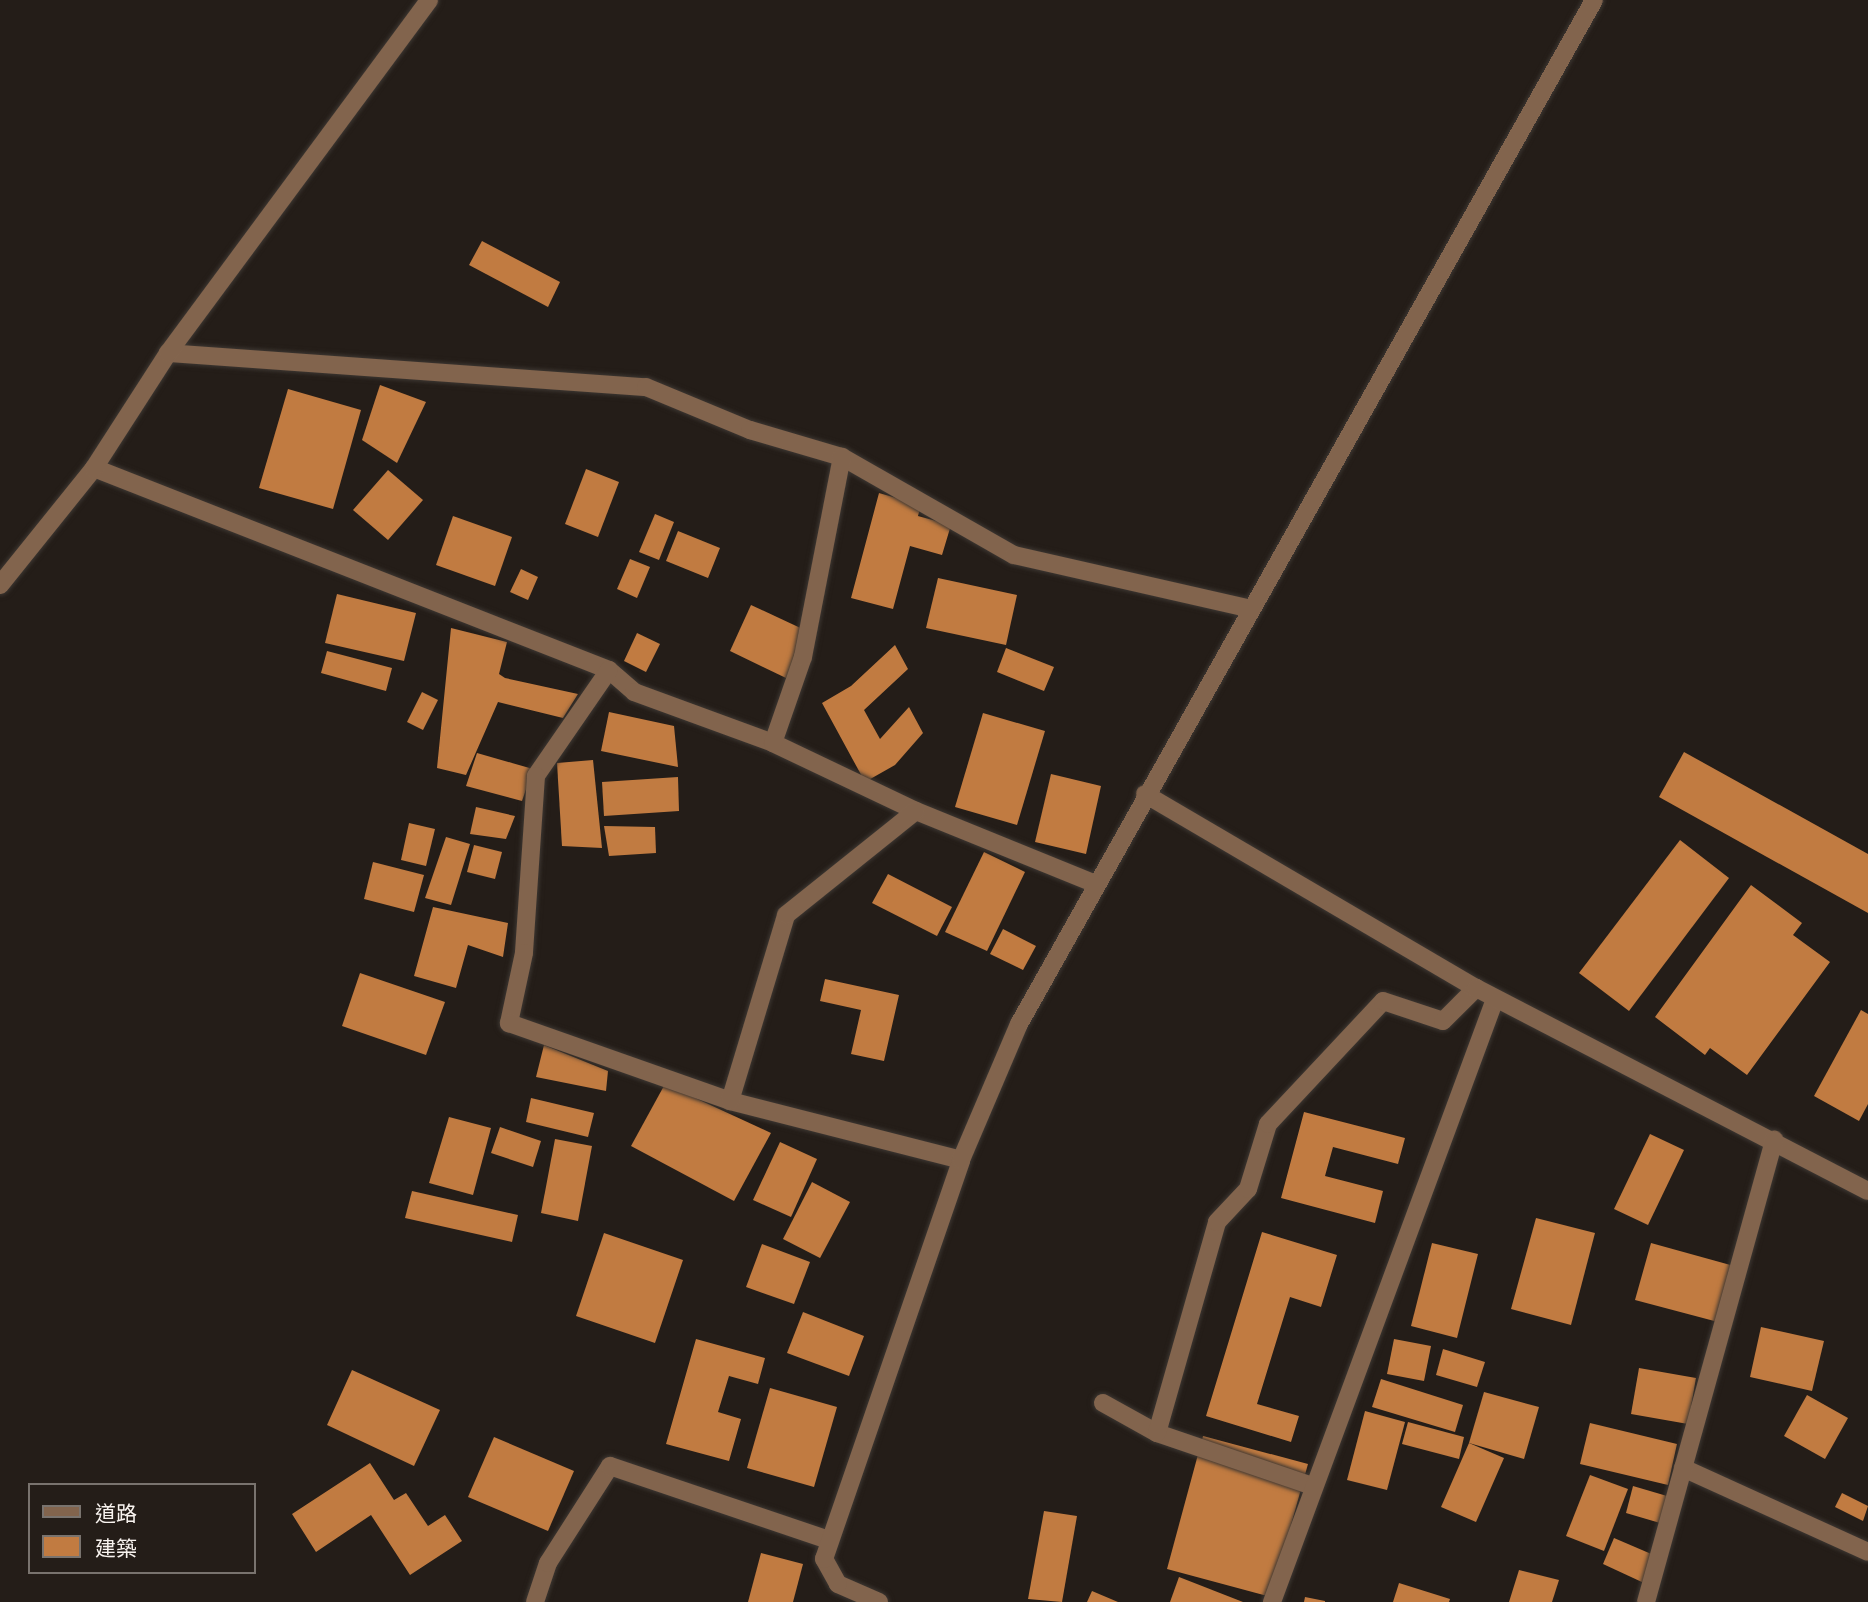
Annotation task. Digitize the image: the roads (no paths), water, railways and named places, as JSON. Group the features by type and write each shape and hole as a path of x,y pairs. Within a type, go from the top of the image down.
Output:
{"street":[{"path":"0,584 94,468 168,353 429,0"},
{"path":"879,1602 829,1575 828,1540 961,1160 1019,1024 1093,883 1146,794 1247,608 1594,0"},
{"path":"168,353 646,387 750,430 842,457 1014,555 1247,608"},
{"path":"773,743 803,657 842,457"},
{"path":"94,468 609,670 634,692 773,743 916,811 1093,883"},
{"path":"609,670 536,776 524,953 509,1023 730,1101 961,1160"},
{"path":"1146,794 1495,999 1774,1139 1868,1191"},
{"path":"730,1101 786,915 916,811"},
{"path":"1157,1433 1217,1222 1248,1189 1268,1124 1383,1001 1443,1021 1476,988"},
{"path":"1272,1602 1495,999"},
{"path":"1646,1602 1774,1139"},
{"path":"1103,1403 1157,1433 1313,1486"},
{"path":"535,1602 548,1563 610,1466 828,1540"},
{"path":"1683,1468 1868,1552"}]}
